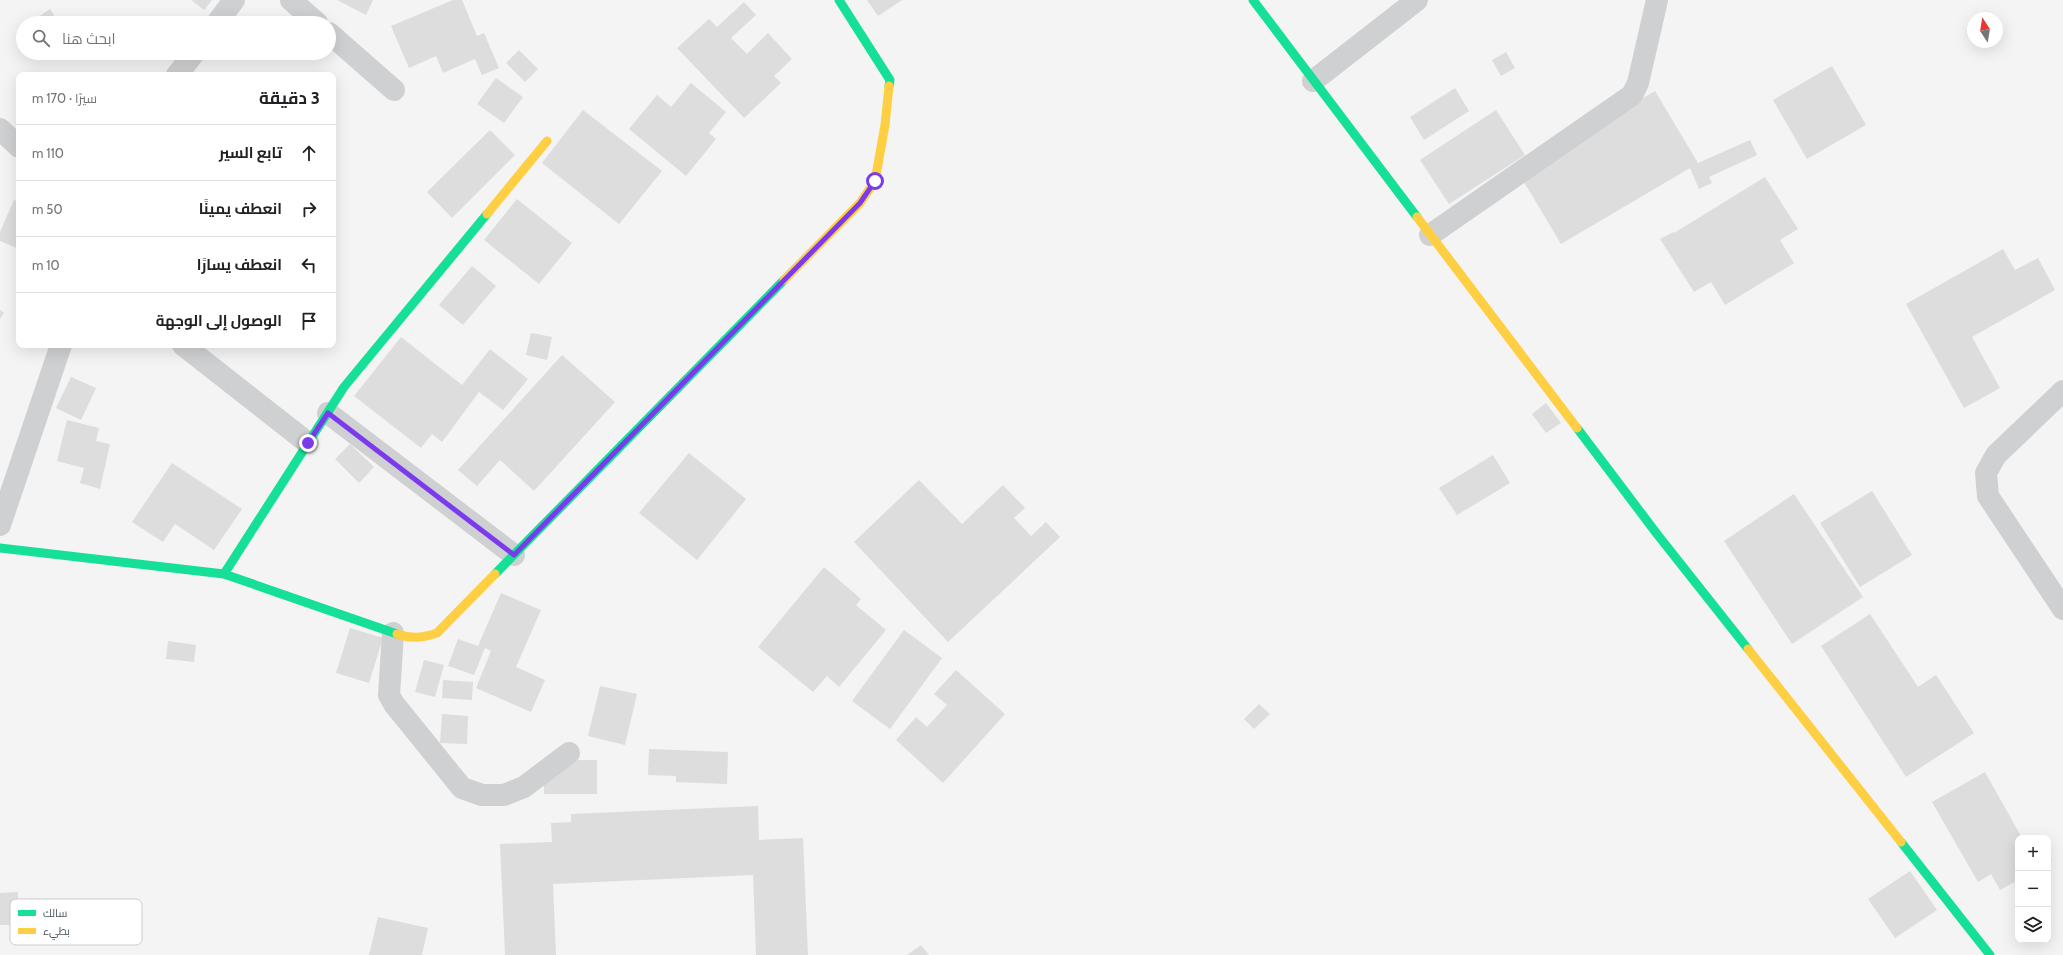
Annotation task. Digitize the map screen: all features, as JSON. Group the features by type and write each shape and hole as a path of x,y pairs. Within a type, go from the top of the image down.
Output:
{"street":[{"path":"222,16 234,0"},
{"path":"291,0 309,16"},
{"path":"0,548 224,574 409,638 425,637 437,633 860,203 875,181 885,125 890,80 839,0"},
{"path":"1253,0 1657,534 1990,955"},
{"path":"1313,81 1417,0"},
{"path":"1430,235 1632,94 1638,83 1657,0"},
{"path":"336,39 394,90"},
{"path":"179,72 189,60"},
{"path":"0,129 16,144"},
{"path":"224,574 344,387 547,141"},
{"path":"0,525 60,348"},
{"path":"187,348 308,443"},
{"path":"2063,391 1996,454 1986,473 1988,496 2063,609"},
{"path":"328,413 514,555"},
{"path":"393,632 389,696 462,788 482,795 504,795 524,787 569,753"}],"building":[{"path":"191,0 212,0 204,10"},
{"path":"337,0 373,0 366,15"},
{"path":"453,0 462,0 477,36 484,33 499,68 482,75 475,59 443,73 436,56 409,68 391,26"},
{"path":"867,0 902,0 878,16"},
{"path":"744,2 756,15 731,38 747,54 768,33 792,59 774,76 781,83 744,118 677,48 709,19 717,27"},
{"path":"50,9 54,16 40,16"},
{"path":"519,50 538,69 525,82 506,63"},
{"path":"1506,52 1515,68 1501,76 1492,60"},
{"path":"1832,66 1866,125 1807,159 1773,100"},
{"path":"496,78 523,97 504,123 477,104"},
{"path":"691,83 726,112 709,133 716,139 686,176 629,129 657,95 671,107"},
{"path":"1455,88 1469,111 1424,140 1410,117"},
{"path":"1655,91 1698,163 1750,140 1757,155 1709,177 1712,183 1699,189 1690,168 1561,244 1518,172"},
{"path":"583,110 662,171 619,224 542,163"},
{"path":"1496,110 1525,155 1449,204 1420,160"},
{"path":"490,130 515,155 452,218 427,192"},
{"path":"1765,177 1798,229 1780,240 1794,263 1725,305 1711,282 1694,292 1660,239 1673,232 1674,233"},
{"path":"517,199 572,243 539,284 484,240"},
{"path":"14,200 16,201 16,248 0,241 0,232"},
{"path":"2003,249 2015,270 2038,258 2055,290 1972,337 2000,388 1964,408 1906,304"},
{"path":"472,266 496,286 463,325 439,305"},
{"path":"0,310 4,313 0,319"},
{"path":"531,333 552,337 547,360 526,355"},
{"path":"401,337 462,385 490,349 528,379 503,410 479,392 442,442 432,434 421,448 354,396"},
{"path":"562,355 615,402 534,491 500,460 477,486 458,470"},
{"path":"71,377 96,388 81,420 56,408"},
{"path":"1546,403 1561,423 1546,433 1532,414"},
{"path":"67,420 99,428 96,441 110,444 100,489 80,483 84,468 57,461"},
{"path":"350,444 374,467 359,483 335,459"},
{"path":"689,453 746,499 697,560 639,513"},
{"path":"1493,455 1510,483 1457,515 1439,488"},
{"path":"172,463 242,509 214,550 175,524 163,542 132,522"},
{"path":"919,480 962,524 1003,485 1025,508 1014,518 1031,536 1046,522 1060,537 948,642 854,542"},
{"path":"1872,491 1912,555 1860,587 1820,523"},
{"path":"1794,494 1863,597 1792,644 1724,541"},
{"path":"824,567 861,599 856,605 886,630 839,687 827,676 813,692 758,647"},
{"path":"501,593 541,610 516,667 545,680 531,712 476,688 491,651 485,648 474,675 448,666 458,639 478,646"},
{"path":"1870,614 1918,687 1936,675 1974,733 1906,777 1821,646"},
{"path":"350,628 383,638 369,683 336,673"},
{"path":"904,630 942,658 890,729 852,701"},
{"path":"168,641 196,645 194,662 166,659"},
{"path":"424,660 444,665 435,697 415,692"},
{"path":"956,670 1005,714 943,783 896,740 916,717 927,727 947,705 934,694"},
{"path":"443,680 473,682 472,700 442,698"},
{"path":"600,686 637,694 625,745 588,736"},
{"path":"1259,704 1270,714 1254,729 1244,719"},
{"path":"442,714 468,716 467,744 440,743"},
{"path":"649,749 728,752 727,784 676,782 676,776 648,775"},
{"path":"567,760 597,760 597,794 544,794 544,768"},
{"path":"1985,772 2020,835 2015,835 2015,882 2000,890 1991,874 1978,882 1932,802"},
{"path":"758,806 759,840 803,838 808,955 756,955 753,875 553,884 556,955 505,955 500,844 552,842 551,823 571,822 571,814"},
{"path":"1910,871 1937,910 1895,938 1868,899"},
{"path":"18,892 18,899 10,899 10,925 0,925 0,893"},
{"path":"378,917 428,928 422,955 369,955"},
{"path":"921,945 929,955 907,955"}],"traffic: fast":[{"path":"839,0 890,80 889,86"},
{"path":"1253,0 1417,217"},
{"path":"224,574 344,387 487,214"},
{"path":"495,574 784,280"},
{"path":"1577,428 1657,534 1748,649"},
{"path":"0,548 224,574 397,634"},
{"path":"1901,842 1990,955"}],"traffic: slow":[{"path":"784,280 860,203 875,181 885,125 889,86"},
{"path":"487,214 547,141"},
{"path":"1417,217 1577,428"},
{"path":"397,634 407,637 417,637 437,633 495,574"},
{"path":"1748,649 1901,842"}],"route":[{"path":"308,443 328,413 514,555 860,203 875,181"}]}
